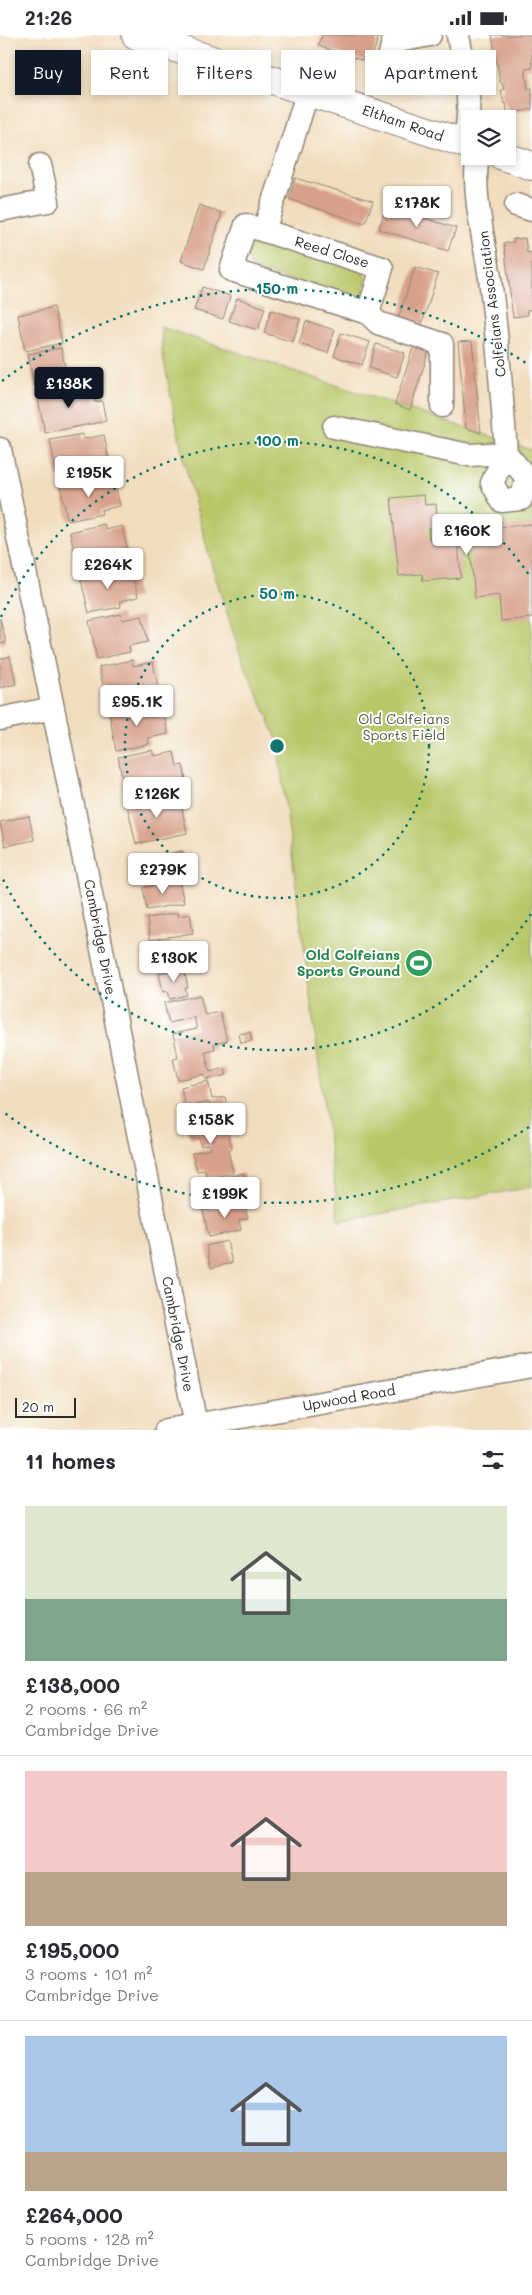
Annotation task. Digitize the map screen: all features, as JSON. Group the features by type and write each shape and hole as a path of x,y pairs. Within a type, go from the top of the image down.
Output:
{"highway":[{"name":"Eltham Road","path":"136,35 281,82"},
{"name":"Eltham Road","path":"319,95 461,145"},
{"path":"516,160 532,166"}],"street":[{"path":"391,50 393,42 430,35"},
{"name":"Colfeians Association","path":"458,35 470,110"},
{"path":"264,231 307,95"},
{"path":"0,210 48,201 40,165"},
{"name":"Colfeians Association","path":"334,427 469,455 506,453 498,342 475,165"},
{"name":"Reed Close","path":"246,225 264,231 382,268 368,313 232,270 246,225"},
{"path":"368,313 378,323 442,344 442,406"},
{"name":"Cambridge Drive","path":"0,449 196,1425"},
{"path":"0,719 53,707"},
{"name":"Upwood Road","path":"166,1430 532,1366"}],"green space":[{"path":"261,238 362,271 367,282 363,294 352,300 252,268 246,256 250,244"},
{"name":"Old Colfeians Sports Field","path":"161,327 532,450 532,1187 339,1221 277,739 241,657 212,566 183,457 162,351"}],"building":[{"path":"322,35 379,35 374,50 365,50 365,61 355,58 355,50 330,50 318,46"},
{"path":"492,35 531,35 532,68 525,69 528,89 532,88 532,109 516,112 516,110 507,110 501,90 504,90 502,82 500,82"},
{"path":"295,178 373,201 365,224 289,199"},
{"path":"199,205 222,213 204,269 181,261"},
{"path":"386,206 456,228 448,251 379,229"},
{"path":"525,238 527,253 532,252 532,309 527,310 528,315 513,317 504,243 514,242 513,239"},
{"path":"415,267 438,274 420,330 397,322"},
{"path":"202,287 230,296 223,319 194,310"},
{"path":"237,298 265,308 258,330 229,321"},
{"path":"54,307 62,343 25,351 18,315"},
{"path":"271,310 300,319 293,342 264,333"},
{"path":"306,321 335,330 328,353 299,344"},
{"path":"341,333 370,342 362,365 334,356"},
{"path":"472,341 481,433 466,428 458,342"},
{"path":"376,344 405,353 397,377 369,368"},
{"path":"414,345 429,350 410,410 395,404"},
{"path":"61,348 68,380 34,386 28,354"},
{"path":"72,387 74,393 93,389 95,402 102,401 106,421 45,433 37,394"},
{"path":"83,434 83,439 104,435 109,460 101,461 103,468 57,477 50,440"},
{"path":"94,479 94,483 114,479 120,506 101,510 102,514 68,521 60,486"},
{"path":"424,495 425,505 436,504 437,516 439,516 441,527 428,528 429,539 457,536 457,538 469,537 468,530 532,524 532,618 501,621 499,595 475,598 469,541 458,542 461,578 423,581 422,574 399,576 391,498"},
{"path":"104,524 106,530 122,526 128,553 111,557 112,561 78,569 70,532"},
{"path":"131,569 138,597 120,601 121,607 89,613 80,576 111,570 112,573"},
{"path":"121,614 122,620 142,616 148,642 129,646 130,652 97,659 89,621"},
{"path":"0,618 6,643 0,644"},
{"path":"10,656 16,684 0,688 0,659"},
{"path":"132,660 133,666 153,662 158,688 138,692 140,699 107,705 99,667"},
{"path":"143,706 144,711 163,707 168,734 148,738 149,744 116,751 109,712"},
{"path":"152,750 154,756 174,752 177,766 183,765 187,784 126,796 118,757"},
{"path":"179,794 187,833 136,844 127,805"},
{"path":"29,816 34,840 5,846 0,822"},
{"path":"182,851 186,871 144,880 140,860"},
{"path":"179,880 184,903 147,910 143,888"},
{"path":"177,913 178,916 190,914 193,933 150,940 147,918"},
{"path":"180,943 184,963 157,968 153,948"},
{"path":"184,968 188,988 185,988 187,995 170,999 168,991 163,992 159,973"},
{"path":"200,995 205,1015 220,1012 227,1041 214,1044 215,1049 205,1051 210,1072 225,1068 227,1075 206,1079 205,1074 178,1080 173,1058 178,1057 173,1034 197,1029 194,1017 169,1023 164,1003"},
{"path":"250,1032 252,1041 241,1043 239,1034"},
{"path":"208,1081 212,1099 225,1097 227,1107 211,1111 209,1102 185,1107 181,1087"},
{"path":"220,1113 224,1133 228,1132 232,1149 228,1150 233,1173 207,1179 205,1170 197,1171 192,1153 211,1149 210,1144 201,1146 199,1138 190,1139 186,1119"},
{"path":"244,1173 249,1199 213,1207 211,1200 202,1202 198,1188 201,1187 201,1183"},
{"path":"244,1202 248,1218 239,1220 241,1230 209,1237 203,1211"},
{"path":"227,1241 232,1263 211,1268 206,1246"}],"place":[{"name":"Old Colfeians Sports Ground","path":"419,963"}]}
